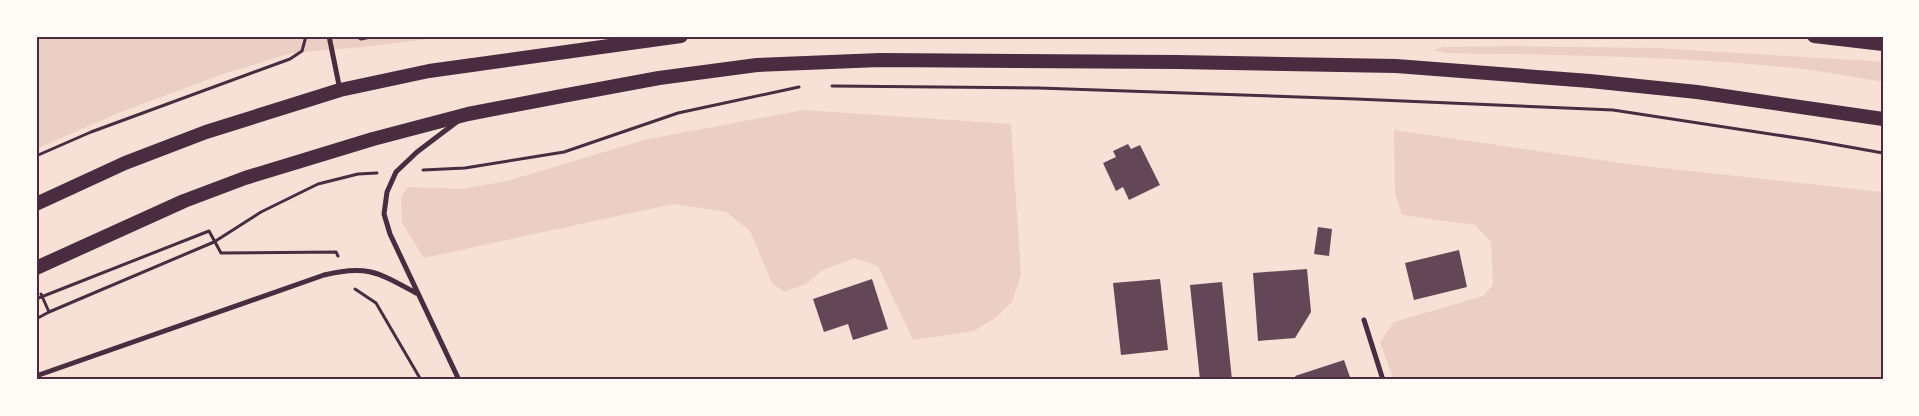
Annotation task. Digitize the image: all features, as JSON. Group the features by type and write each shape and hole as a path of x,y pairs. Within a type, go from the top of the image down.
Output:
{"highway":[{"path":"36,204 125,163 188,139 340,90 429,71 681,36"},
{"path":"1814,36 1883,44"},
{"path":"36,268 184,201 245,178 365,141 468,114 659,78 757,65 880,60 1396,66 1590,81 1697,92 1883,119"}],"street":[{"path":"329,36 340,90"},
{"path":"459,380 416,293 406,266 390,234 384,214 387,192 396,172 417,152 468,114"},
{"path":"36,376 324,275 345,270 372,272 389,278 416,293"},
{"path":"1364,320 1382,380"}],"path":[{"path":"36,156 91,132 290,59 302,51 306,36"},
{"path":"356,36 361,39 376,36"},
{"path":"36,319 214,242 261,212 318,184 358,174 465,168 564,152 678,112 806,86"},
{"path":"825,86 1039,88 1356,98 1613,110 1883,153"},
{"path":"36,299 41,295 209,231 221,253 336,252 352,287 376,303 421,380"},
{"path":"39,290 49,312"}],"shaded area":[{"path":"36,36 452,36 292,53 226,73 123,111 36,149"},
{"path":"1443,47 1656,48 1883,62 1883,82 1804,69 1749,64 1619,57 1446,53 1433,50"},
{"path":"803,110 1011,124 1021,275 1012,302 995,318 974,331 913,340 878,266 855,258 821,271 806,284 784,292 772,283 750,231 726,212 673,204 424,258 402,223 401,197 408,187 461,189 507,181 644,140"},
{"path":"1394,130 1635,165 1883,192 1883,380 1394,380 1380,342 1394,322 1483,296 1493,285 1491,242 1475,225 1402,215 1395,193"}],"building":[{"path":"1128,144 1131,149 1140,145 1160,185 1129,200 1123,187 1116,191 1103,163 1116,157 1113,151"},
{"path":"1318,227 1332,229 1329,256 1314,254"},
{"path":"1459,250 1467,287 1414,300 1405,263"},
{"path":"1307,269 1311,312 1295,338 1258,341 1253,273"},
{"path":"872,279 888,329 853,340 848,324 824,332 813,299"},
{"path":"1160,279 1168,350 1121,355 1113,283"},
{"path":"1222,282 1232,380 1200,380 1190,285"},
{"path":"1344,360 1351,380 1297,380 1295,376"}]}
